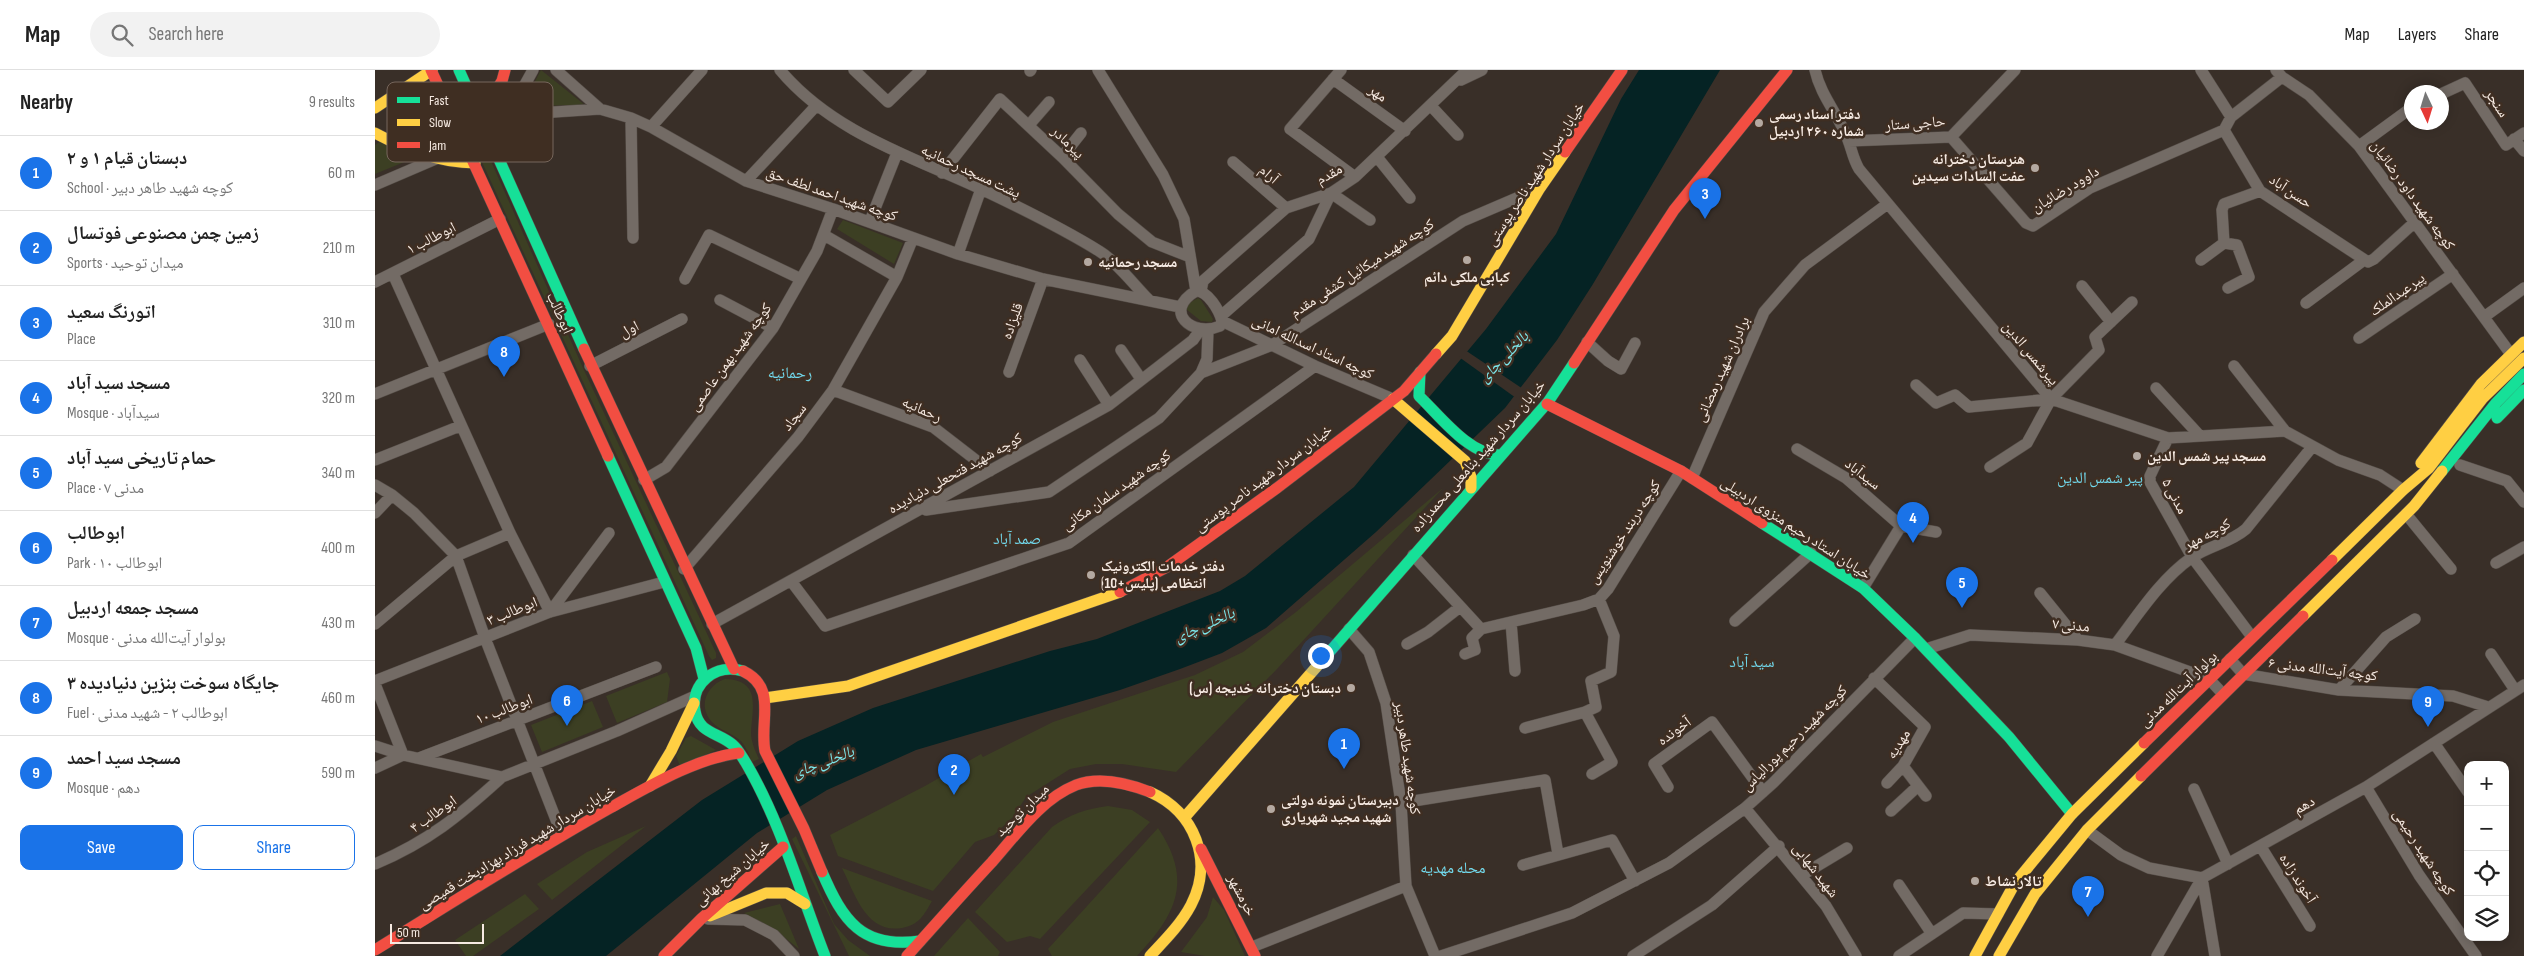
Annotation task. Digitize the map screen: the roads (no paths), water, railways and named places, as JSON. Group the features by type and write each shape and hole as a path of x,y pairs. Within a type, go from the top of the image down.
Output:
{"main road":[{"name":"ابوطالب","path":"432,70 438,82"},
{"path":"414,82 432,70"},
{"name":"ابوطالب","path":"459,70 465,82"},
{"path":"502,82 505,70"},
{"name":"خیابان سردار شهید ناصر پوستی","path":"765,698 848,686 1127,590 1167,567 1269,494 1393,399 1452,336 1540,188 1622,70"},
{"name":"خیابان سردار شهید بنامعلی محمدزاده","path":"1184,818 1471,488 1547,404 1674,210 1787,70"},
{"path":"375,108 387,100"},
{"path":"375,133 387,139"},
{"path":"450,162 456,164 475,163"},
{"name":"ابوطالب","path":"501,162 590,366 684,569 734,669"},
{"name":"ابوطالب","path":"475,163 664,582 696,648 705,679"},
{"path":"2403,490 2456,412 2474,390 2510,353 2524,342"},
{"name":"بولوار آیت‌الله مدنی","path":"1975,956 2015,883 2072,814 2403,490 2429,468 2483,398 2524,358"},
{"path":"1420,372 1419,396 1474,449 1487,455 1500,455"},
{"path":"1999,956 2035,894 2087,830 2414,506 2496,403 2524,374"},
{"path":"2414,506 2448,482 2489,427 2524,390"},
{"path":"1393,399 1465,461 1471,477 1471,488"},
{"name":"خیابان استاد رحیم منزوی اردبیلی","path":"1547,404 1681,471 1863,588 1915,638 2009,737 2072,814"},
{"path":"705,679 718,671 734,669 745,672 755,679 762,688 765,698 761,739 765,753 803,828 841,911 855,929 875,940 899,945 920,941"},
{"name":"خیابان سردار شهید فرزاد بهزاد‌بخت قمیصی","path":"650,786 671,751 705,679"},
{"path":"695,700 696,716 700,725 715,738 732,744 746,764 782,843 825,956"},
{"name":"خیابان سردار شهید فرزاد بهزاد‌بخت قمیصی","path":"375,950 562,835 650,786 721,755 739,753"},
{"name":"میدان توحید","path":"907,956 1033,816 1055,796 1082,783 1112,780 1141,787 1167,803 1184,818 1200,848 1199,884 1194,899 1179,921 1149,956"},
{"name":"خیابان شیخ بهائی","path":"664,956 782,843"},
{"name":"خرمشهر","path":"1200,848 1253,952"},
{"name":"خیابان شیخ بهائی","path":"701,919 766,892 787,893 805,904"},
{"path":"875,940 879,954"}],"street":[{"path":"527,82 533,70"},
{"path":"556,70 600,109"},
{"path":"651,127 702,70"},
{"name":"پشت مسجد رحمانیه","path":"781,70 798,92 816,106 897,153 981,189 1101,252 1149,299"},
{"path":"854,70 888,102 915,72"},
{"path":"1099,70 1163,175 1184,219 1198,291 1207,296 1221,318 1220,326 1204,330 1194,328 1181,314 1180,307 1182,301 1198,291"},
{"path":"1341,70 1290,129 1355,177"},
{"name":"مقدم","path":"1198,291 1203,281 1286,208 1331,193 1355,177 1467,70"},
{"path":"1452,85 1482,70"},
{"name":"پیرشمس الدین","path":"1815,70 1818,85 1849,142 1851,157 1859,169 2051,399 2168,438 2285,431"},
{"name":"حاجی ستار","path":"1849,142 1951,138 2015,70"},
{"path":"2201,70 2231,117"},
{"path":"2224,130 2231,117 2279,74"},
{"name":"کوچه شهید داود رضائیان","path":"2279,74 2309,95 2359,146 2510,353"},
{"name":"مهر","path":"1333,80 1405,131"},
{"name":"سنجر","path":"2449,90 2465,83 2506,145 2519,136"},
{"name":"پیرمادر","path":"942,172 1000,99 1062,157 1118,214 1152,242 1190,256"},
{"path":"1029,125 1049,102"},
{"path":"746,181 816,106"},
{"path":"1431,106 1458,135"},
{"name":"کوچه شهید احمد لطف حق","path":"553,112 600,109 631,118 651,127 746,181 870,221 958,254 1043,279 1149,299 1180,307"},
{"path":"2359,146 2404,113"},
{"path":"631,118 633,238"},
{"name":"داوود رضائیان","path":"1951,138 2026,223 2033,226 2090,188 2224,130"},
{"name":"حسن آباد","path":"2224,130 2260,191 2364,260"},
{"path":"1062,157 1081,133"},
{"path":"2519,136 2524,151"},
{"path":"870,221 897,153"},
{"path":"1377,157 1410,198"},
{"path":"375,186 429,162"},
{"name":"آرام","path":"1233,162 1286,208"},
{"name":"کوچه شهید میکائیل کشفی مقدم","path":"1201,373 1272,345 1463,221 1540,188"},
{"path":"958,254 981,189"},
{"path":"2224,243 2222,210 2224,204 2260,191"},
{"path":"1221,318 1309,239 1331,193 1370,220"},
{"name":"برادران شهید رمضانی","path":"1692,478 1764,312 1805,265 1887,204"},
{"name":"کوچه شهید بهمن عاصمی","path":"644,480 666,467 773,328 801,279 823,235 833,209"},
{"name":"ابوطالب ۱","path":"375,282 500,219"},
{"path":"2306,303 2364,260 2369,262 2374,259 2415,222"},
{"path":"685,279 709,235 801,279"},
{"path":"823,235 897,277"},
{"name":"سجاد","path":"684,569 798,437 833,390 897,277 913,238"},
{"path":"2201,260 2224,243 2237,245 2249,277 2229,288"},
{"path":"393,274 509,533 550,612 609,532"},
{"name":"پیرعبدالملک","path":"2359,338 2453,274"},
{"name":"قلیزاده","path":"1009,372 1043,279"},
{"path":"2082,286 2111,322"},
{"path":"2484,317 2524,288"},
{"path":"720,300 773,328"},
{"path":"1990,467 2027,443 2051,399 2099,350 2095,337 2132,302"},
{"name":"کوچه استاد اسدالله امانی","path":"1221,318 1315,366 1393,399"},
{"name":"اول","path":"590,366 682,319"},
{"path":"375,394 549,324"},
{"path":"920,511 1049,492 1159,418 1201,373 1207,359 1204,330"},
{"name":"کوچه شهید فتحعلی دنیادیده","path":"712,624 920,511 1109,404 1204,330"},
{"path":"1587,342 1608,361 1621,368 1635,343"},
{"path":"1121,350 1141,379"},
{"path":"1080,360 1109,404"},
{"name":"کوچه شهید سلمان مکانی","path":"791,581 825,626 1069,543 1315,366"},
{"path":"2234,366 2285,431 2338,460 2380,475 2403,490"},
{"path":"1917,385 1933,402 1938,403 1955,395 1969,407 2051,399"},
{"path":"2156,388 2200,436"},
{"name":"رحمانیه","path":"833,390 933,427 990,471"},
{"path":"375,460 460,426"},
{"name":"مدنی ۵","path":"2168,438 2150,476 2150,482 2192,557 2252,637"},
{"name":"کوچه مهر","path":"2115,645 2155,592 2192,557 2235,538 2246,529 2312,447"},
{"name":"سیدآباد","path":"1797,449 1846,478 1901,526"},
{"path":"2460,465 2507,481 2524,502"},
{"name":"کوچه دربند خوشنویس","path":"1481,629 1583,605 1599,599 1617,576 1681,471"},
{"path":"375,485 392,495 414,513 456,556 485,638 562,835"},
{"path":"375,513 392,495"},
{"path":"2406,514 2451,569"},
{"path":"1863,588 1901,526 1936,532"},
{"path":"375,624 456,556 509,533"},
{"path":"2496,563 2524,546"},
{"path":"1735,621 1811,553"},
{"path":"1413,555 1481,629 1472,638 1475,650 1465,654"},
{"name":"ابوطالب ۳","path":"375,683 550,612 664,582"},
{"path":"2040,593 2079,640"},
{"path":"1525,728 1585,712 1596,707 1591,682 1611,672 1614,636 1599,599"},
{"path":"1407,644 1428,632 1460,607"},
{"path":"2339,690 2386,637 2415,619"},
{"path":"1511,622 1515,671"},
{"name":"کوچه شهید طاهر دبیر","path":"1349,629 1369,652 1386,703 1401,803 1406,886 1435,956"},
{"name":"مدنی ۷","path":"1925,649 1970,635 2079,640 2115,645 2209,679"},
{"name":"کوچه شهید رحیم پورالیاس","path":"1441,956 1572,914 1669,863 1745,808 1763,792 1915,638"},
{"path":"2491,654 2519,687"},
{"path":"2230,660 2243,674"},
{"name":"ابوطالب ۱۰","path":"419,758 656,667"},
{"name":"کوچه آیت‌الله مدنی ۶","path":"2243,674 2339,690 2453,696 2488,707"},
{"name":"مهدیه","path":"1874,678 1925,727 1903,766 1887,783"},
{"path":"2209,679 2223,694"},
{"path":"375,683 403,755"},
{"name":"دهم","path":"2201,878 2261,847 2366,787 2519,687"},
{"name":"ابوطالب ۴","path":"375,864 430,837 461,814 502,777 534,762 695,700"},
{"path":"1585,712 1612,762 1592,774"},
{"name":"آخونده","path":"1668,787 1654,764 1712,722 1763,792"},
{"path":"2434,743 2464,786"},
{"path":"375,746 403,755 502,777"},
{"path":"375,768 403,755"},
{"path":"1903,766 1926,796"},
{"path":"1401,803 1545,780 1558,854"},
{"path":"1891,811 1918,786"},
{"name":"کوچه شهید رحیمی","path":"2366,787 2419,876 2476,956"},
{"path":"2194,789 2228,864"},
{"name":"شهید شهابی","path":"1745,808 1779,846 1826,906 1856,956"},
{"path":"2087,830 2121,855 2149,868 2201,878"},
{"path":"1523,865 1612,840 1635,881"},
{"path":"1633,956 1711,905 1779,846"},
{"name":"آخوند زاده","path":"2261,847 2311,926"},
{"path":"1802,875 1847,848"},
{"path":"2157,956 2201,878"},
{"path":"2201,878 2215,956"},
{"path":"1899,885 1932,934"},
{"path":"1253,952 1406,886"},
{"path":"1899,956 1963,913 1998,914"},
{"path":"701,919 745,920 774,936 794,956"}],"water":[{"name":"بالخلی چای","path":"1639,70 1720,70 1593,284 1557,340 1505,408 1376,532 1266,628 1222,653 1180,669 1120,690 916,750 827,790 757,833 606,956 500,956 702,800 798,741 873,708 1050,651 1097,639 1220,591 1245,576 1354,487 1486,329 1556,234 1621,99"}],"place":[{"name":"دفتر اسناد رسمی شماره ۲۶۰ اردبیل","path":"1759,123"},
{"name":"هنرستان دخترانه عفت السادات سیدین","path":"2035,168"},
{"name":"اتورنگ سعید","path":"1705,219"},
{"name":"کبابی ملکی دائم","path":"1467,260"},
{"name":"مسجد رحمانیه","path":"1088,262"},
{"name":"جایگاه سوخت بنزین دنیادیده ۳","path":"504,377"},
{"name":"مسجد پیر شمس الدین","path":"2137,456"},
{"name":"مسجد سید آباد","path":"1913,543"},
{"name":"دفتر خدمات الکترونیک انتظامی (پلیس+10)","path":"1091,575"},
{"name":"حمام تاریخی سید آباد","path":"1962,608"},
{"name":"دبستان دخترانه خدیجه (س)","path":"1351,688"},
{"name":"ابوطالب","path":"567,726"},
{"name":"مسجد سید احمد","path":"2428,727"},
{"name":"دبستان قیام ۱ و ۲","path":"1344,769"},
{"name":"زمین چمن مصنوعی فوتسال","path":"954,795"},
{"name":"دبیرستان نمونه دولتی شهید مجید شهریاری","path":"1271,809"},
{"name":"تالار نشاط","path":"1975,881"},
{"name":"مسجد جمعه اردبیل","path":"2088,917"}],"district":[{"name":"رحمانیه","path":"790,372"},
{"name":"پیر شمس الدین","path":"2100,477"},
{"name":"صمد آباد","path":"1017,538"},
{"name":"سید آباد","path":"1752,661"},
{"name":"محله مهدیه","path":"1453,867"}]}
